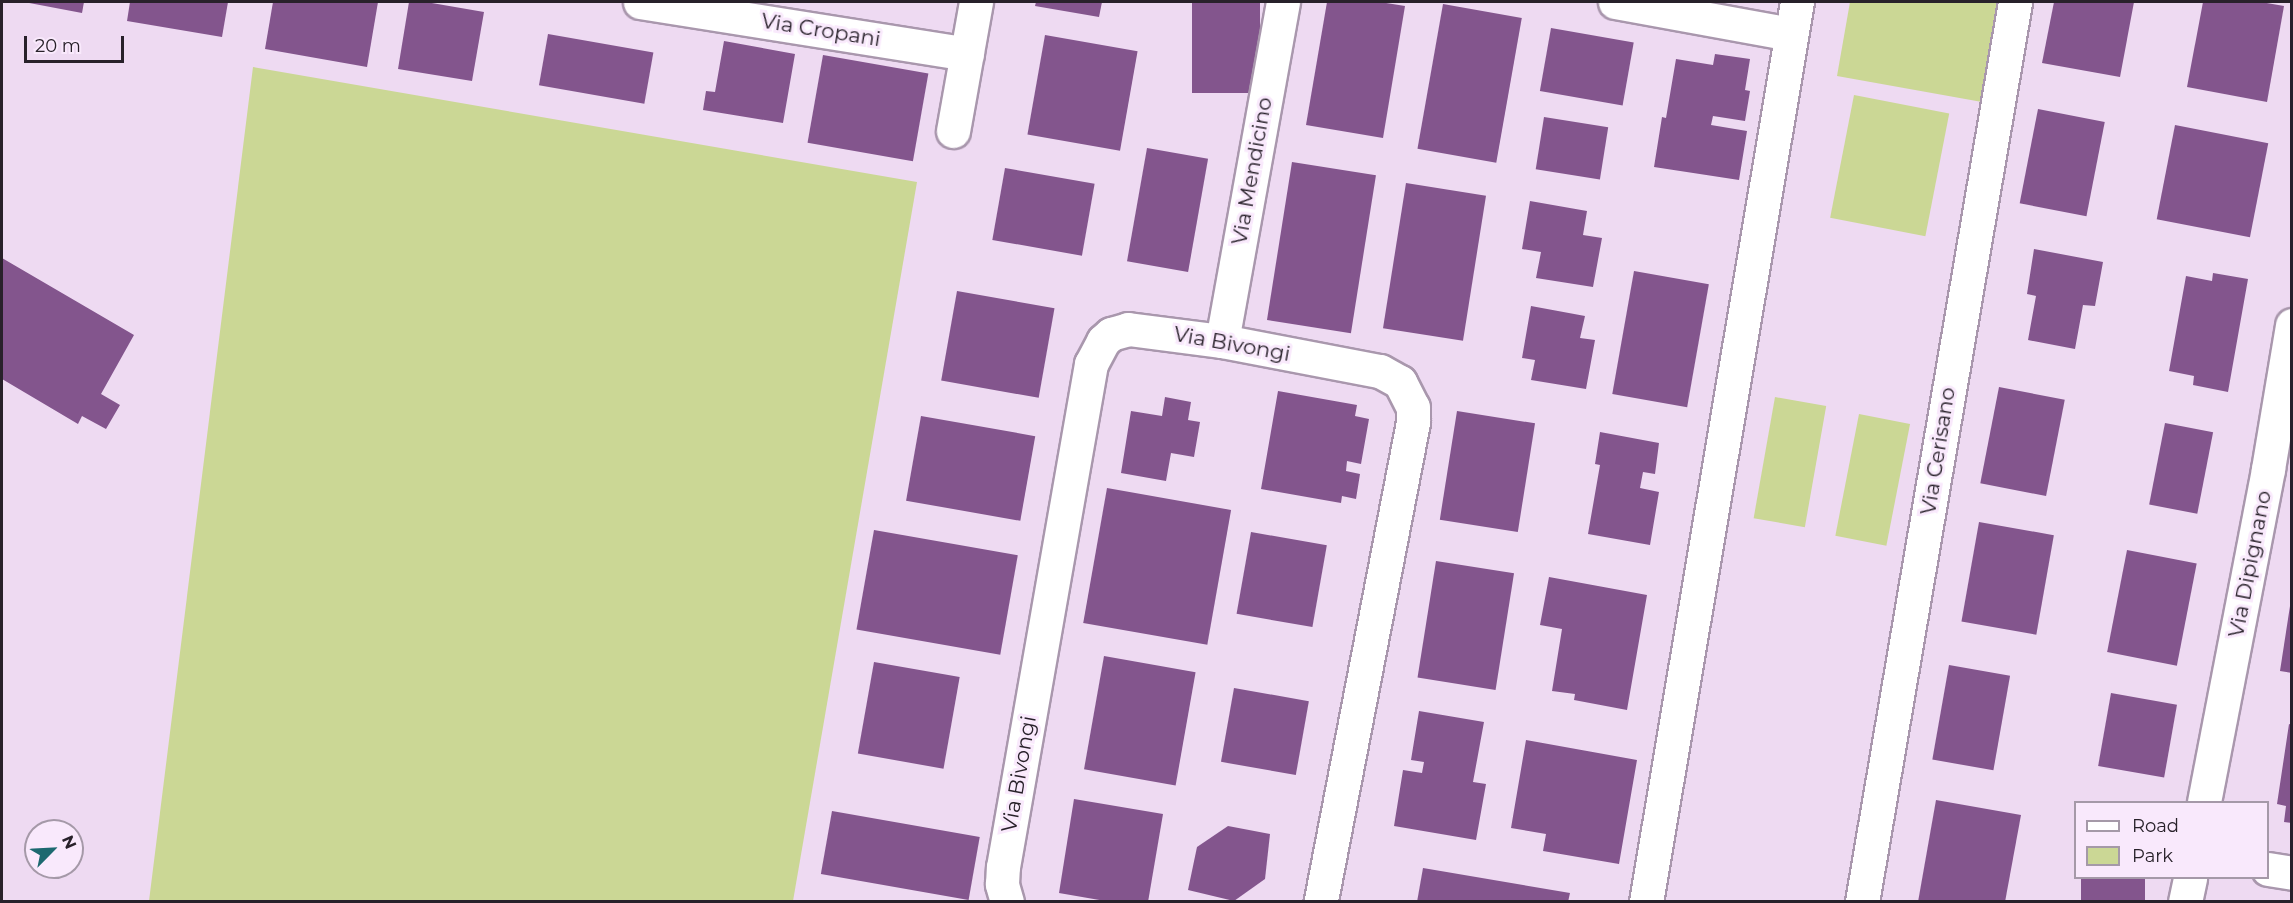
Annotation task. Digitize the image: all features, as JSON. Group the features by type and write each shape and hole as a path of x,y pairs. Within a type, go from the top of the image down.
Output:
{"street":[{"name":"Via Cropani","path":"640,2 967,54"},
{"path":"953,131 976,2"},
{"name":"Via Mendicino","path":"1222,341 1283,2"},
{"path":"1615,2 1791,34"},
{"path":"1646,902 1797,2"},
{"name":"Via Cerisano","path":"1862,902 2015,2"},
{"name":"Via Dipignano","path":"2204,801 2268,469 2292,325"},
{"name":"Via Bivongi","path":"1007,902 1002,884 1003,867 1094,357 1111,334 1128,329 1222,341 1388,373 1400,382 1413,407 1413,422 1321,902"},
{"path":"2269,869 2292,873"},
{"path":"2185,902 2190,879"}],"green space":[{"path":"1850,2 2000,2 1982,102 1837,76"},
{"path":"253,67 917,182 793,901 149,901"},
{"path":"1854,95 1949,114 1925,236 1830,218"},
{"path":"1775,397 1826,406 1805,527 1754,518"},
{"path":"1859,414 1910,424 1886,546 1835,536"}],"building":[{"path":"24,2 84,2 82,13"},
{"path":"130,2 228,2 222,37 127,21"},
{"path":"273,2 378,2 367,67 265,49"},
{"path":"409,2 426,2 484,12 472,81 398,69"},
{"path":"1036,2 1102,2 1099,17 1035,6"},
{"path":"1192,2 1260,2 1260,93 1192,93"},
{"path":"1327,2 1380,2 1405,6 1383,138 1306,125"},
{"path":"2054,2 2134,2 2120,77 2042,63"},
{"path":"2203,2 2261,2 2284,6 2267,102 2187,87"},
{"path":"1443,4 1522,18 1496,163 1417,149"},
{"path":"1551,28 1634,43 1623,106 1540,91"},
{"path":"548,34 653,53 644,104 539,85"},
{"path":"1045,35 1138,51 1120,151 1027,134"},
{"path":"724,41 795,54 783,123 703,110 706,91 715,92"},
{"path":"1715,54 1750,59 1745,90 1750,91 1745,121 1713,116 1711,125 1747,131 1739,180 1654,167 1662,117 1666,118 1676,59 1713,65"},
{"path":"823,55 928,74 913,161 808,143"},
{"path":"2038,109 2105,122 2086,216 2020,203"},
{"path":"1544,117 1608,127 1600,180 1536,169"},
{"path":"2175,125 2268,143 2250,237 2157,219"},
{"path":"1147,148 1208,159 1188,272 1127,261"},
{"path":"1292,162 1376,175 1351,333 1267,320"},
{"path":"1005,168 1095,184 1082,256 992,240"},
{"path":"1406,183 1486,196 1463,341 1383,328"},
{"path":"1530,201 1587,211 1583,235 1602,238 1593,287 1536,278 1541,252 1522,249"},
{"path":"2034,249 2103,262 2095,306 2083,305 2075,349 2028,340 2036,296 2027,294"},
{"path":"2,258 134,335 101,394 120,405 106,429 82,416 78,424 2,379"},
{"path":"1634,271 1709,284 1687,407 1612,394"},
{"path":"2213,273 2248,279 2228,392 2193,385 2194,376 2169,371 2186,276 2212,281"},
{"path":"957,291 1054,308 1039,398 941,381"},
{"path":"1531,306 1585,316 1580,338 1595,340 1586,389 1531,380 1535,360 1522,358"},
{"path":"1999,387 2065,400 2046,496 1980,483"},
{"path":"1278,391 1357,405 1355,416 1369,419 1361,464 1347,461 1346,471 1360,474 1356,499 1342,496 1341,503 1261,489"},
{"path":"1165,397 1191,402 1188,420 1200,422 1194,457 1171,453 1166,481 1121,473 1131,411 1162,416"},
{"path":"1457,411 1535,423 1518,532 1440,520"},
{"path":"921,416 1035,436 1020,521 906,501"},
{"path":"2165,423 2213,432 2197,514 2149,504"},
{"path":"1600,432 1659,443 1655,474 1643,472 1640,488 1659,492 1650,545 1588,534 1600,465 1595,464"},
{"path":"1107,488 1231,510 1207,645 1083,623"},
{"path":"1979,522 2054,535 2036,635 1961,621"},
{"path":"874,530 1018,555 1000,655 856,629"},
{"path":"1251,532 1327,545 1312,627 1237,614"},
{"path":"2127,550 2197,564 2177,666 2107,652"},
{"path":"1436,561 1514,573 1496,690 1418,678"},
{"path":"1549,577 1647,595 1627,710 1574,700 1575,694 1552,691 1562,629 1540,625"},
{"path":"2290,606 2292,606 2292,673 2280,671"},
{"path":"1104,656 1196,672 1176,785 1084,769"},
{"path":"874,662 960,677 944,769 858,754"},
{"path":"1949,665 2010,676 1993,770 1932,760"},
{"path":"1234,688 1309,701 1296,775 1221,762"},
{"path":"2111,693 2177,705 2164,778 2098,766"},
{"path":"1419,711 1484,722 1473,782 1486,784 1476,840 1394,826 1403,770 1422,773 1424,762 1411,760"},
{"path":"2289,724 2292,725 2292,823 2284,822 2286,806 2277,804"},
{"path":"1526,740 1637,760 1619,864 1543,851 1546,834 1511,828"},
{"path":"1074,799 1163,814 1148,902 1111,902 1059,893"},
{"path":"1936,800 2021,815 2005,902 1918,902"},
{"path":"832,811 980,837 969,900 821,874"},
{"path":"1228,826 1270,834 1265,879 1234,901 1188,890 1197,847"},
{"path":"1423,868 1570,893 1568,902 1417,902"},
{"path":"2081,879 2145,879 2145,902 2081,902"}]}
